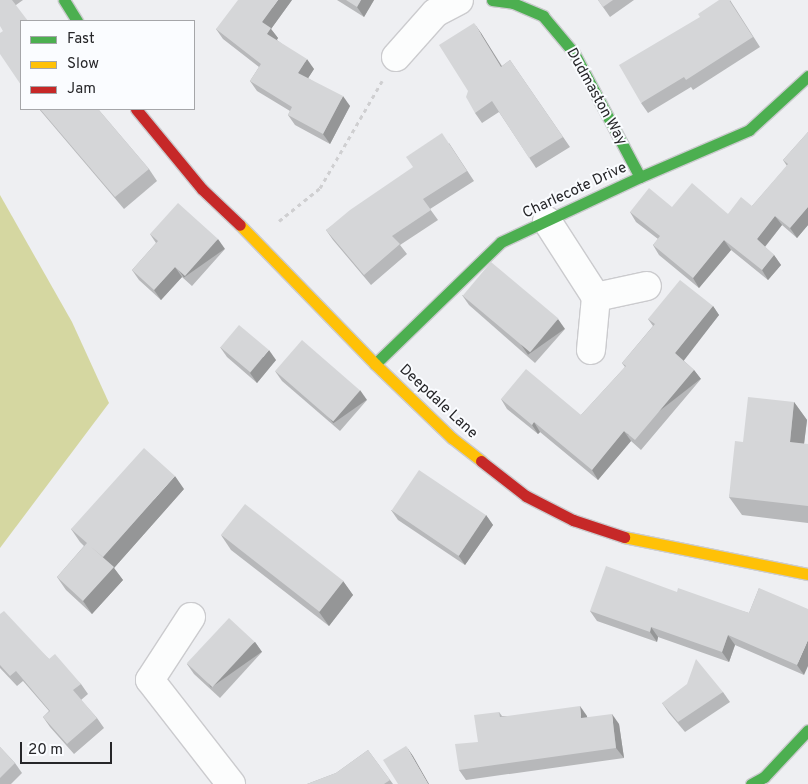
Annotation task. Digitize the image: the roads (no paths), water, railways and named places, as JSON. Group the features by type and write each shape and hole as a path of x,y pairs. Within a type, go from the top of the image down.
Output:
{"street":[{"path":"64,0 77,20"},
{"path":"396,57 435,13 459,0"},
{"name":"Dudmaston Way","path":"492,0 513,3 543,16 574,53 640,177"},
{"name":"Charlecote Drive","path":"376,364 501,242 640,177 749,130 808,76"},
{"name":"Deepdale Lane","path":"137,110 202,189 254,238 376,364 452,438 526,496 573,520 635,540 808,574"},
{"path":"547,220 596,298 591,350"},
{"path":"596,298 647,286"},
{"path":"191,617 150,680 231,784"},
{"path":"750,784 764,776 808,730"}]}
